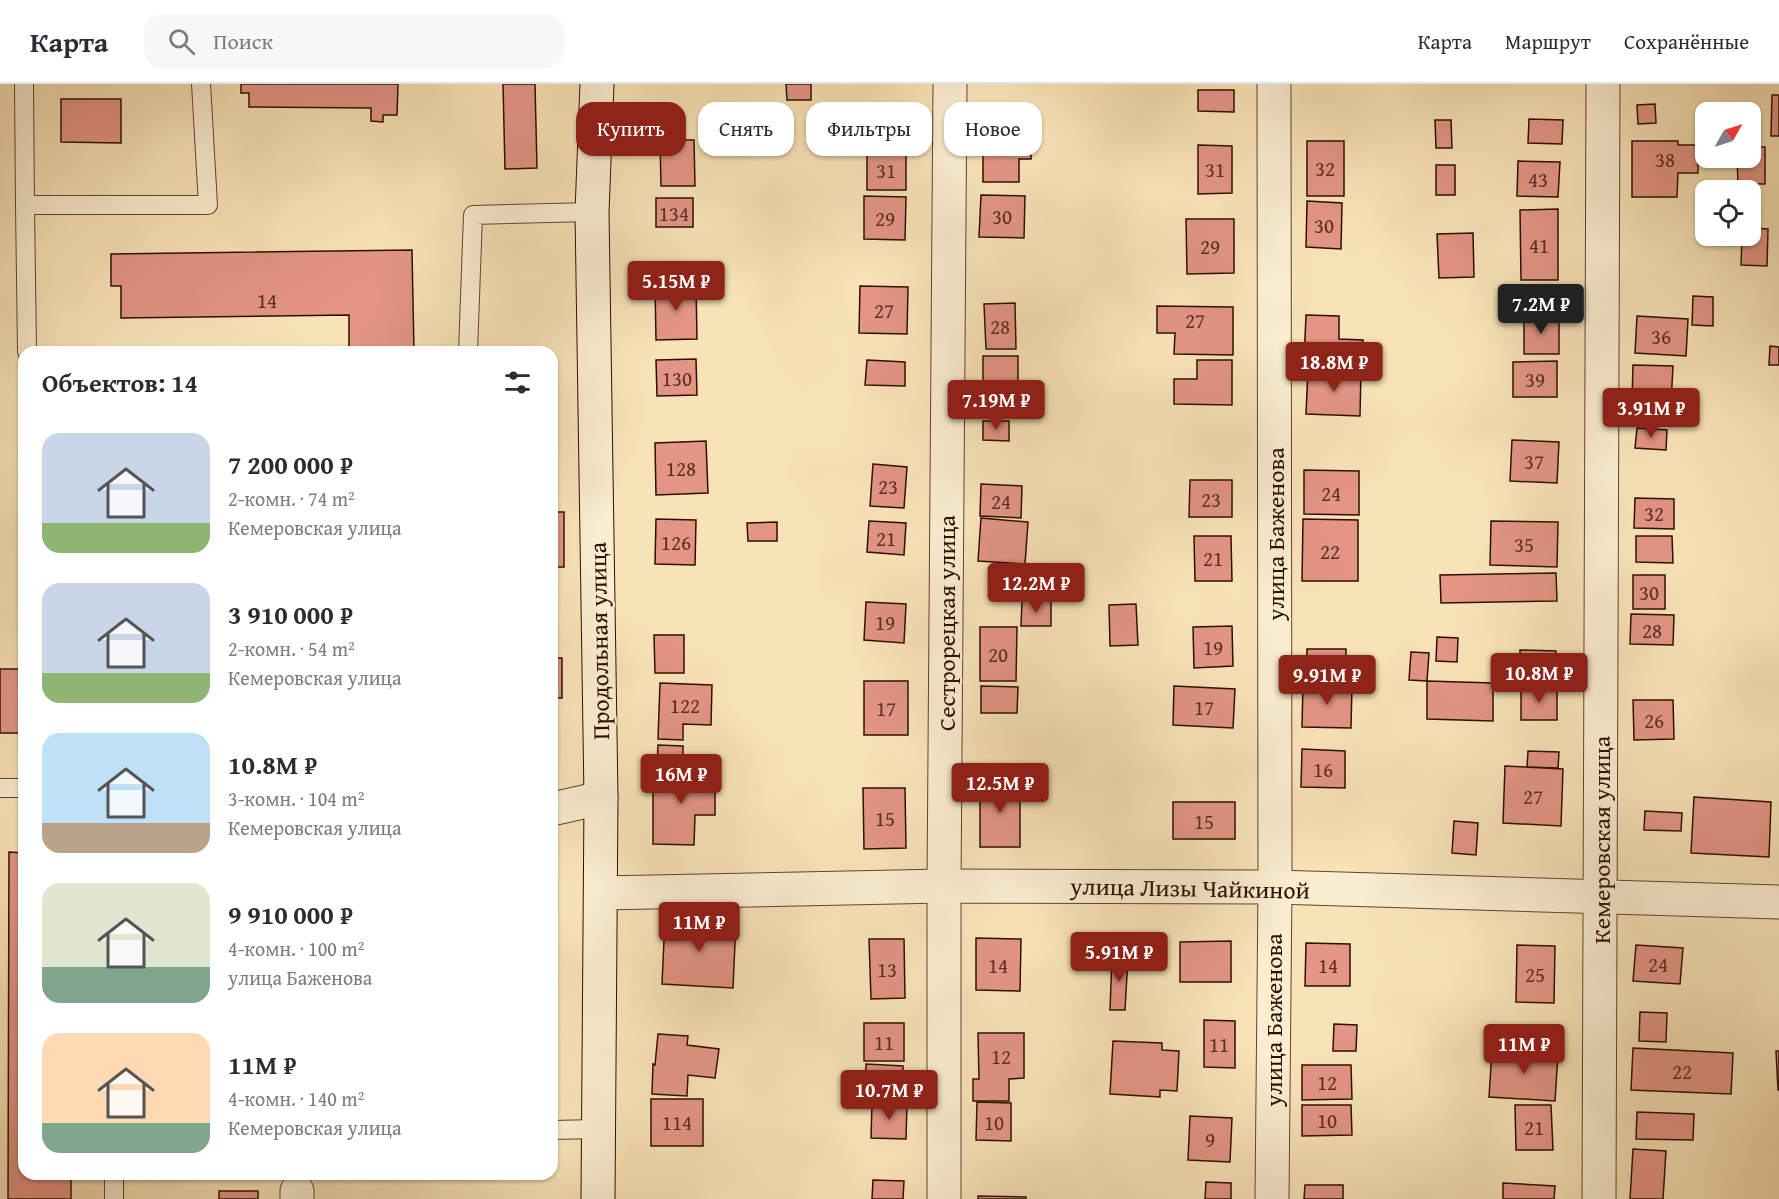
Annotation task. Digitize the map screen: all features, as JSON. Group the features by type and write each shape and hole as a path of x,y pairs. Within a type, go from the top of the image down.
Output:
{"street":[{"name":"Продольная улица","path":"597,84 592,212 601,798 598,1199"},
{"name":"Сестрорецкая улица","path":"944,1199 950,84"},
{"name":"улица Баженова","path":"1272,1199 1275,887 1274,84"},
{"name":"Кемеровская улица","path":"1599,1199 1604,84"},
{"path":"558,808 601,798"},
{"name":"улица Лизы Чайкиной","path":"601,893 944,886 1275,887 1779,902"}],"lane":[{"path":"24,84 27,346"},
{"path":"25,205 208,205 201,84"},
{"path":"468,346 473,215 592,212"},
{"path":"0,788 18,788"},
{"path":"558,1130 598,1129"},
{"path":"114,1180 114,1199"}],"building":[{"path":"241,84 398,84 397,115 383,115 383,122 371,121 371,108 249,107 249,93 241,93"},
{"path":"503,84 535,84 537,168 505,169"},
{"path":"786,84 811,84 811,100 787,100"},
{"path":"1198,90 1234,90 1234,112 1198,111"},
{"path":"1772,95 1779,95 1779,136 1771,136"},
{"path":"61,99 121,99 121,143 61,142"},
{"path":"1655,104 1656,123 1638,124 1637,105"},
{"path":"1529,119 1563,120 1562,144 1528,143"},
{"path":"1435,120 1451,120 1452,148 1436,148"},
{"path":"686,140 694,140 695,186 661,186 660,156 686,156"},
{"path":"1307,141 1344,141 1344,196 1307,196"},
{"path":"1632,141 1678,141 1678,145 1695,145 1695,168 1698,168 1698,173 1678,173 1677,197 1632,197"},
{"path":"1198,145 1232,146 1232,193 1198,194"},
{"path":"1761,147 1765,147 1765,184 1761,184 1761,180 1738,180 1737,168 1761,168"},
{"path":"867,156 906,156 906,190 867,190"},
{"path":"983,156 1031,156 1031,159 1019,159 1019,182 983,182"},
{"path":"1518,161 1560,162 1558,197 1517,196"},
{"path":"1436,165 1455,165 1455,195 1436,195"},
{"path":"981,195 1025,196 1024,238 979,237"},
{"path":"864,196 906,197 905,240 864,239"},
{"path":"656,198 693,198 693,227 656,227"},
{"path":"1307,201 1342,203 1341,249 1306,247"},
{"path":"1558,209 1558,280 1521,280 1520,210"},
{"path":"1186,219 1234,219 1234,273 1187,274"},
{"path":"1761,229 1768,229 1767,266 1741,265 1742,246 1761,246"},
{"path":"1473,233 1474,277 1439,278 1437,234"},
{"path":"412,250 414,346 349,346 349,315 121,318 121,286 111,286 111,254"},
{"path":"696,285 697,339 656,340 655,286"},
{"path":"860,286 908,287 907,334 859,333"},
{"path":"1693,296 1713,297 1713,326 1692,325"},
{"path":"1015,303 1016,349 986,349 984,304"},
{"path":"1157,306 1233,307 1233,355 1174,354 1175,333 1157,333"},
{"path":"1306,315 1339,316 1339,339 1363,340 1361,363 1304,361"},
{"path":"1524,315 1559,316 1559,354 1524,354"},
{"path":"1637,316 1688,319 1686,356 1635,353"},
{"path":"1770,346 1779,347 1779,365 1769,365"},
{"path":"983,356 1018,356 1018,403 983,404"},
{"path":"696,359 697,395 657,396 656,360"},
{"path":"867,360 905,362 905,386 865,385"},
{"path":"1197,360 1232,360 1232,405 1174,404 1174,379 1197,379"},
{"path":"1557,361 1557,397 1513,397 1513,362"},
{"path":"1633,365 1673,366 1671,403 1632,401"},
{"path":"1308,369 1361,371 1360,416 1306,414"},
{"path":"983,421 1009,421 1009,441 983,440"},
{"path":"1637,428 1667,430 1666,450 1635,448"},
{"path":"1512,440 1559,442 1557,483 1510,481"},
{"path":"706,441 708,493 656,495 655,443"},
{"path":"873,464 907,467 904,508 870,506"},
{"path":"1304,470 1359,471 1359,515 1304,514"},
{"path":"1190,480 1232,480 1232,517 1189,517"},
{"path":"981,484 1022,486 1021,518 980,516"},
{"path":"1635,498 1674,499 1674,529 1634,528"},
{"path":"558,512 564,512 564,567 558,567"},
{"path":"981,518 1028,522 1025,564 978,561"},
{"path":"656,519 696,520 695,565 655,564"},
{"path":"1303,519 1358,520 1358,581 1302,581"},
{"path":"869,521 906,523 904,555 867,552"},
{"path":"1491,521 1558,522 1557,567 1490,565"},
{"path":"777,522 777,541 748,541 747,523"},
{"path":"1194,536 1231,536 1232,581 1195,581"},
{"path":"1636,536 1672,536 1673,563 1636,562"},
{"path":"1556,573 1557,601 1441,603 1440,575"},
{"path":"1633,575 1665,575 1665,609 1633,609"},
{"path":"1022,601 1051,601 1051,626 1021,626"},
{"path":"866,602 906,604 904,643 864,640"},
{"path":"1136,604 1138,645 1110,646 1109,605"},
{"path":"1631,614 1674,615 1673,645 1630,644"},
{"path":"1232,626 1233,666 1194,668 1193,627"},
{"path":"980,627 1017,627 1016,681 980,681"},
{"path":"654,635 684,635 684,673 655,673"},
{"path":"1437,637 1458,638 1457,662 1436,661"},
{"path":"1307,649 1346,649 1346,677 1307,676"},
{"path":"1520,650 1556,651 1555,683 1520,682"},
{"path":"1411,652 1429,653 1427,681 1409,680"},
{"path":"558,658 562,658 562,698 558,698"},
{"path":"0,669 18,669 18,733 0,733"},
{"path":"864,681 908,681 908,735 864,735"},
{"path":"1427,681 1493,683 1493,721 1427,719"},
{"path":"660,683 712,685 711,725 683,724 683,740 658,739"},
{"path":"1303,684 1352,685 1351,728 1302,727"},
{"path":"981,686 1018,687 1017,713 981,713"},
{"path":"1174,686 1235,689 1233,728 1173,725"},
{"path":"1521,687 1557,688 1557,720 1521,720"},
{"path":"1633,700 1673,700 1674,739 1634,740"},
{"path":"658,745 683,746 683,765 657,764"},
{"path":"1302,749 1345,751 1345,788 1301,787"},
{"path":"1528,751 1559,752 1558,768 1527,767"},
{"path":"1505,766 1563,769 1561,826 1503,823"},
{"path":"653,771 715,772 715,815 695,815 694,845 653,844"},
{"path":"980,780 1020,780 1020,847 980,847"},
{"path":"863,788 905,788 906,848 864,849"},
{"path":"1694,797 1771,802 1769,857 1691,853"},
{"path":"1173,802 1235,802 1235,839 1173,839"},
{"path":"1645,811 1682,813 1681,831 1644,830"},
{"path":"1454,821 1478,823 1476,855 1452,853"},
{"path":"9,852 18,853 18,1180 71,1180 71,1199 8,1199"},
{"path":"665,918 736,921 733,988 662,984"},
{"path":"976,938 1021,939 1020,991 976,990"},
{"path":"869,939 904,939 905,998 871,999"},
{"path":"1231,941 1231,982 1180,982 1180,942"},
{"path":"1306,943 1350,944 1350,986 1305,986"},
{"path":"1517,945 1555,946 1554,1003 1516,1002"},
{"path":"1636,945 1683,948 1680,984 1633,981"},
{"path":"1112,956 1128,957 1125,1010 1110,1010"},
{"path":"1640,1012 1667,1013 1666,1042 1639,1041"},
{"path":"1204,1020 1235,1021 1235,1068 1204,1067"},
{"path":"864,1023 904,1023 904,1061 864,1061"},
{"path":"1334,1024 1357,1025 1356,1051 1333,1051"},
{"path":"978,1033 1024,1033 1024,1078 1009,1079 1009,1101 973,1101 973,1079 979,1079"},
{"path":"658,1034 688,1036 687,1045 719,1049 715,1078 688,1075 687,1096 652,1094 653,1064 655,1065"},
{"path":"1113,1041 1162,1043 1162,1050 1179,1051 1177,1091 1160,1090 1160,1097 1110,1094"},
{"path":"1633,1048 1733,1053 1731,1094 1631,1090"},
{"path":"1492,1050 1558,1054 1555,1101 1489,1097"},
{"path":"1776,1051 1779,1051 1779,1090 1778,1090"},
{"path":"866,1064 903,1066 903,1091 865,1089"},
{"path":"1302,1065 1351,1065 1352,1099 1302,1100"},
{"path":"651,1099 703,1099 703,1146 651,1146"},
{"path":"977,1102 1011,1103 1011,1141 976,1140"},
{"path":"872,1103 907,1104 906,1139 871,1138"},
{"path":"1302,1105 1351,1105 1352,1135 1302,1136"},
{"path":"1515,1105 1551,1105 1553,1150 1516,1150"},
{"path":"1637,1112 1694,1114 1693,1140 1636,1139"},
{"path":"1190,1116 1232,1118 1230,1162 1188,1160"},
{"path":"1633,1149 1666,1151 1663,1199 1630,1199"},
{"path":"873,1180 904,1181 903,1199 872,1199"},
{"path":"1206,1182 1231,1183 1231,1199 1205,1199"},
{"path":"1503,1183 1555,1186 1554,1199 1503,1199"},
{"path":"1305,1185 1343,1185 1343,1199 1304,1199"},
{"path":"219,1191 258,1191 258,1199 219,1199"},
{"path":"978,1196 1026,1197 1026,1199 978,1199"}]}
